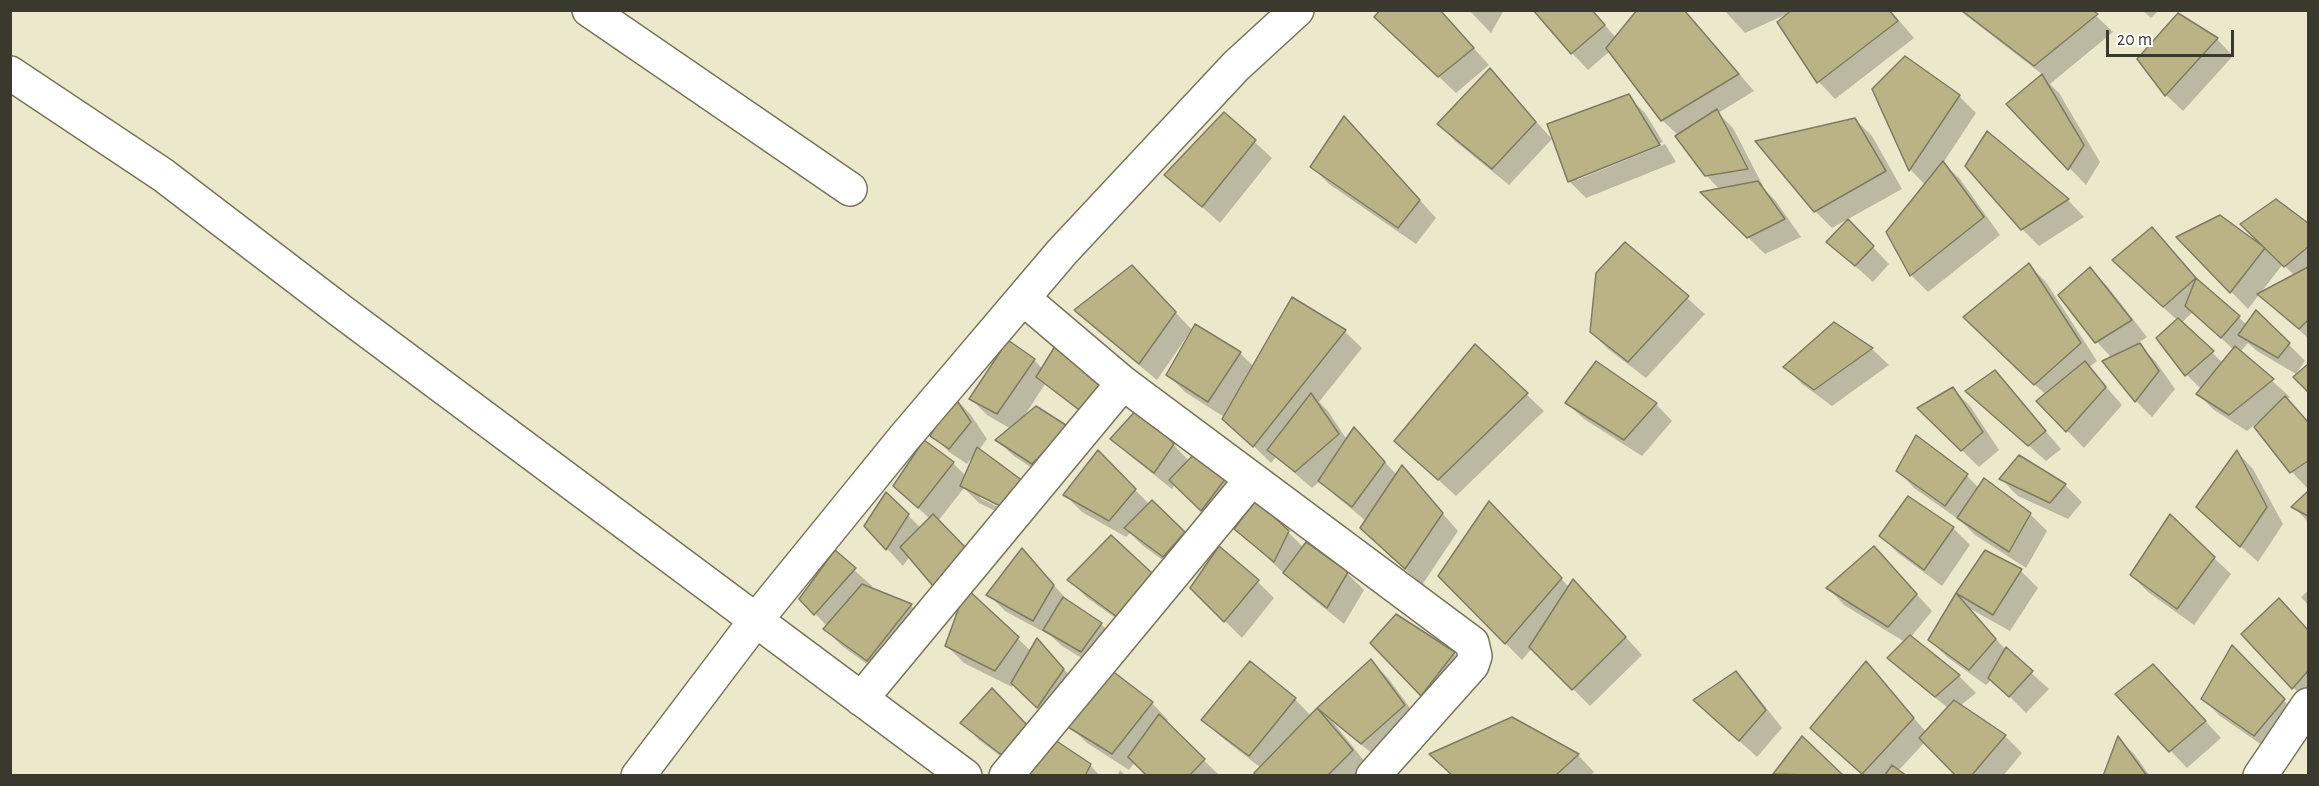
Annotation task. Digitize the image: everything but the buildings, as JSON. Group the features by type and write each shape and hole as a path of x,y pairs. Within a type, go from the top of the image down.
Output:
{"street":[{"path":"589,10 850,189"},
{"path":"638,776 756,620 904,438 1062,252 1236,66 1297,10"},
{"path":"10,73 163,175 965,776"},
{"path":"1024,299 1123,383 1472,643 1475,656 1472,665 1373,776"},
{"path":"861,699 1123,383"},
{"path":"1006,776 1251,480"},
{"path":"2260,776 2303,728"}]}
